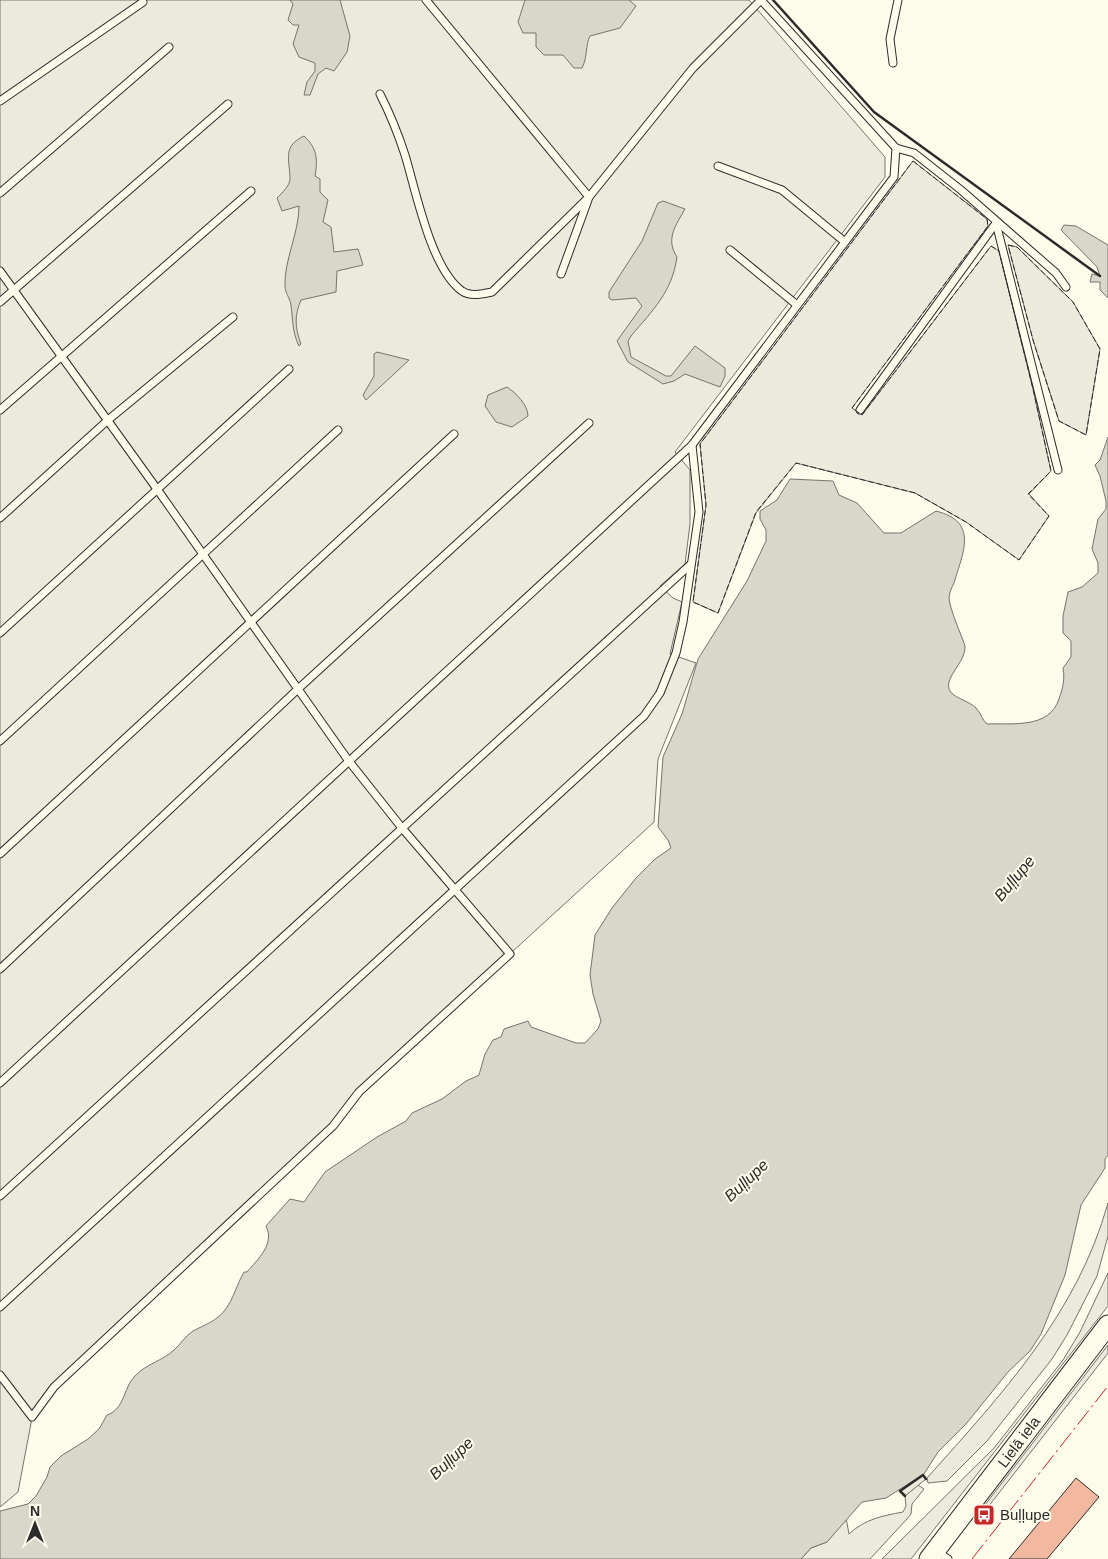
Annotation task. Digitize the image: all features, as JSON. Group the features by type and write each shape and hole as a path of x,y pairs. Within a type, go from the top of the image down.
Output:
{"main road":[{"name":"Lielā iela","path":"938,1556 1108,1325"}],"lane":[{"path":"426,0 590,197"},
{"path":"380,94 395,124 437,256 448,277 464,292 476,295 492,292 590,197 693,68 761,0 896,148 914,153 961,190 996,223 1056,273 1066,287"},
{"path":"893,63 890,39 898,0"},
{"path":"0,101 143,2"},
{"path":"0,193 170,47"},
{"path":"0,302 228,104"},
{"path":"0,1084 348,760 692,445 894,177 896,148"},
{"path":"718,166 782,190 845,242"},
{"path":"0,410 250,190"},
{"path":"561,274 590,197"},
{"path":"860,410 996,223"},
{"path":"996,223 1058,470"},
{"path":"730,250 797,305"},
{"path":"0,271 158,489 348,760 402,828 510,954 358,1092 333,1126 54,1387 32,1418 0,1375"},
{"path":"0,518 108,420 233,317"},
{"path":"0,633 289,368"},
{"path":"0,969 298,689 589,423"},
{"path":"0,741 338,430"},
{"path":"0,854 454,434"},
{"path":"0,1307 644,716 660,693 676,654 683,622 699,512 692,445"},
{"path":"0,1196 690,565"}],"shaded area":[{"path":"0,0 749,0 885,157 885,177 675,452 690,470 690,524 685,564 660,586 673,598 682,602 670,654 696,663 658,759 654,822 359,1092 333,1126 54,1387 32,1418 18,1492 0,1507"},
{"path":"913,161 987,219 988,226 852,408 862,415 991,246 999,251 1051,471 1029,494 1049,516 1019,560 966,522 915,493 796,463 756,513 718,613 693,602 706,505 700,444"},
{"path":"1008,245 1017,247 1073,302 1100,349 1086,435 1059,421 1033,340"},
{"path":"1108,1203 1108,1236 1097,1276 1067,1335 1052,1359 987,1441 947,1481 928,1483 927,1478 1009,1383 1057,1317 1077,1281 1094,1243"},
{"path":"1108,1273 1108,1306 911,1559 882,1559 994,1448 1063,1360 1080,1332"},
{"path":"1108,1345 1108,1353 988,1507 985,1505"},
{"path":"923,1475 926,1479 905,1496 900,1491"},
{"path":"918,1485 924,1489 912,1504 911,1514 870,1559 801,1559 811,1548 827,1542 846,1518 849,1534 868,1522 903,1512 906,1506 905,1496"}],"water":[{"path":"290,0 340,0 350,36 347,52 334,71 326,68 318,74 310,95 304,95 307,82 315,71 315,63 299,57 293,44 299,25 293,25 288,20 293,4"},
{"path":"525,0 629,0 636,6 620,28 590,36 582,68 574,68 563,55 544,55 536,47 536,33 523,33 518,22"},
{"path":"304,136 312,145 316,154 315,176 320,179 320,192 328,200 323,222 331,227 334,252 358,249 363,265 337,271 336,292 301,300 296,317 297,333 301,344 299,346 285,286 285,276 297,226 299,206 282,211 277,198 286,189 290,180 288,158 290,148 297,140"},
{"path":"663,201 685,209 675,226 672,238 672,244 677,257 666,291 628,341 631,357 666,376 671,376 695,346 725,368 725,376 720,387 685,374 674,381 663,384 628,362 617,341 642,306 636,298 612,300 609,298 609,292 642,241 658,203"},
{"path":"1064,225 1076,226 1108,245 1108,298 1100,290 1100,282 1090,282 1092,274 1100,276 1097,267 1061,230"},
{"path":"377,352 409,360 366,400 363,395 374,376 374,354"},
{"path":"507,387 521,400 528,416 512,427 496,422 485,406 488,395"},
{"path":"1108,437 1108,1155 1105,1159 1105,1168 1081,1205 1065,1275 1041,1334 1030,1351 1008,1372 966,1424 938,1452 924,1474 886,1498 862,1502 827,1542 811,1548 801,1559 0,1559 0,1511 28,1504 36,1496 47,1477 50,1467 61,1456 88,1439 99,1429 107,1415 113,1412 121,1403 128,1386 135,1376 144,1368 169,1354 190,1333 222,1314 228,1306 244,1272 247,1272 267,1245 268,1233 266,1226 290,1199 304,1202 325,1172 377,1137 406,1121 412,1113 442,1099 466,1081 479,1075 485,1054 493,1040 501,1037 504,1029 528,1021 531,1027 576,1043 585,1043 598,1029 601,1021 593,994 590,975 595,935 612,908 636,878 655,859 671,848 668,840 658,827 663,757 682,714 698,659 747,581 766,541 766,530 760,519 760,511 777,500 790,479 833,481 839,495 857,503 884,533 901,533 936,511 949,516 958,523 963,530 964,549 949,598 953,615 965,646 962,659 950,679 950,691 976,708 987,724 1019,724 1039,720 1047,715 1054,709 1062,691 1064,680 1063,668 1071,657 1071,641 1063,633 1063,616 1068,592 1082,587 1098,573 1098,563 1092,549 1098,519 1106,509 1106,501 1100,476 1095,465 1100,460"}],"building":[{"path":"1076,1478 1099,1497 1047,1559 1009,1559"}],"fence":[{"path":"913,161 987,219 988,226 852,408 862,415 991,246 999,251 1051,471 1028,494 1049,516 1019,560 966,522 915,493 796,463 756,512 718,613 693,602 706,505 700,444 913,161"},
{"path":"1008,245 1017,247 1073,302 1100,349 1086,435 1059,421 1033,340 1008,245"}],"wall":[{"path":"773,0 874,112 1100,276"},
{"path":"905,1496 900,1491 923,1475 926,1479"}],"power":[{"path":"972,1559 1108,1386"}],"place":[{"name":"Buļļupe","path":"984,1515"}]}
